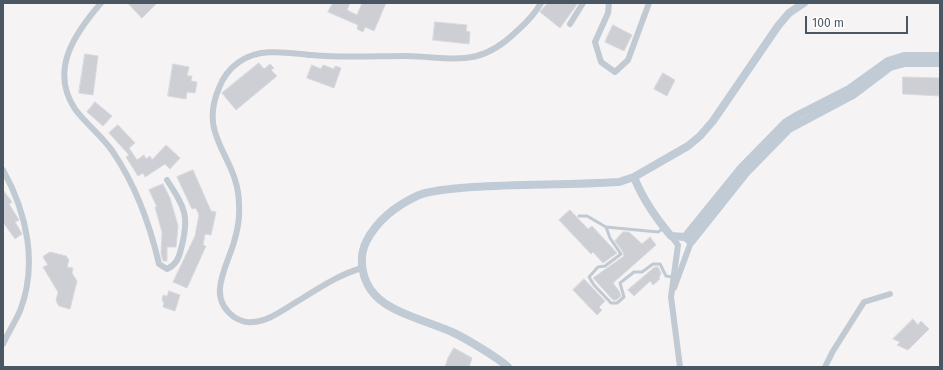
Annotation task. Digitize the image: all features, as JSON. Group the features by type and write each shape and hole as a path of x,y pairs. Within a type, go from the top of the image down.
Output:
{"street":[{"path":"101,3 77,32 67,57 63,80 66,94 76,110 112,151 126,172 153,237 159,264 167,269 175,264 179,257 187,221 179,198 167,180"},
{"path":"362,268 348,272 275,315 261,321 251,323 243,321 235,317 225,307 220,296 220,284 240,220 236,181 217,140 211,118 211,108 223,78 245,58 281,51 312,55 407,56 458,60 476,58 496,49 511,37 537,12 541,3"},
{"path":"570,24 583,3"},
{"path":"609,3 608,13 595,42 601,62 616,72 628,60 649,3"},
{"path":"508,367 454,332 393,308 376,296 367,284 362,268 363,248 371,232 383,217 420,195 458,188 500,185 619,182 634,178 688,146 700,136 713,121 778,26 789,13 804,3"},
{"path":"671,298 688,240 741,168 785,123 849,89 888,61 904,56 940,56"},
{"path":"688,240 746,173 790,129 853,95 890,67 905,63 940,63"},
{"path":"3,170 19,203 27,230 30,255 27,283 20,311 3,344"},
{"path":"634,178 648,208 678,245 671,298 680,367"},
{"path":"671,236 688,240"},
{"path":"825,367 833,350 864,302 890,294"}],"lane":[{"path":"579,216 587,216 606,227 658,232 664,228"},
{"path":"606,227 610,238 620,254 605,266 598,266 589,277 594,285 611,303 617,303 624,297 620,282 634,272 642,272 653,264 660,264 666,276 673,277"}],"building":[{"path":"128,3 157,3 142,18"},
{"path":"333,3 350,3 347,10 357,15 362,3 386,3 374,31 365,27 363,32 357,29 358,25 328,12"},
{"path":"548,3 578,3 560,28 540,12"},
{"path":"435,22 467,25 466,31 470,32 469,44 433,40"},
{"path":"613,25 632,35 624,51 605,42"},
{"path":"85,54 98,56 93,95 79,93"},
{"path":"259,63 264,69 270,64 274,68 271,70 277,76 236,110 222,93"},
{"path":"173,64 189,67 187,76 192,76 191,81 197,82 195,93 187,92 186,99 168,96"},
{"path":"312,65 321,69 323,65 334,69 335,66 341,68 334,88 307,78"},
{"path":"663,73 675,80 667,96 654,89"},
{"path":"903,77 940,78 940,96 903,94"},
{"path":"95,102 112,116 103,126 87,112"},
{"path":"118,125 135,143 129,148 137,160 144,155 146,159 150,156 152,160 166,145 180,158 170,169 165,164 145,177 143,173 138,176 126,157 129,155 109,133"},
{"path":"193,170 211,211 216,212 211,235 205,234 203,245 206,246 187,288 173,282 195,236 199,215 196,208 192,209 177,177"},
{"path":"163,184 170,198 178,226 176,247 167,247 167,261 163,261 161,254 162,232 155,207 157,207 149,190"},
{"path":"3,190 12,202 9,204 19,220 15,222 22,234 15,239 3,222"},
{"path":"570,210 588,229 592,226 617,253 603,263 593,252 591,254 559,220"},
{"path":"623,232 629,232 642,244 650,237 656,245 613,283 621,296 616,300 613,300 593,278 624,256 623,252 615,241"},
{"path":"50,252 66,256 69,260 67,267 73,268 72,273 77,281 70,309 59,306 56,301 58,292 43,267 48,265 43,257"},
{"path":"655,267 658,267 661,273 660,279 653,285 650,281 634,296 628,290"},
{"path":"584,279 605,301 599,307 602,310 597,315 573,290"},
{"path":"169,291 180,295 175,311 163,307 163,295 167,296"},
{"path":"913,319 918,325 921,321 929,329 908,350 897,345 900,342 893,339"},
{"path":"454,348 472,358 469,367 445,367"}]}
